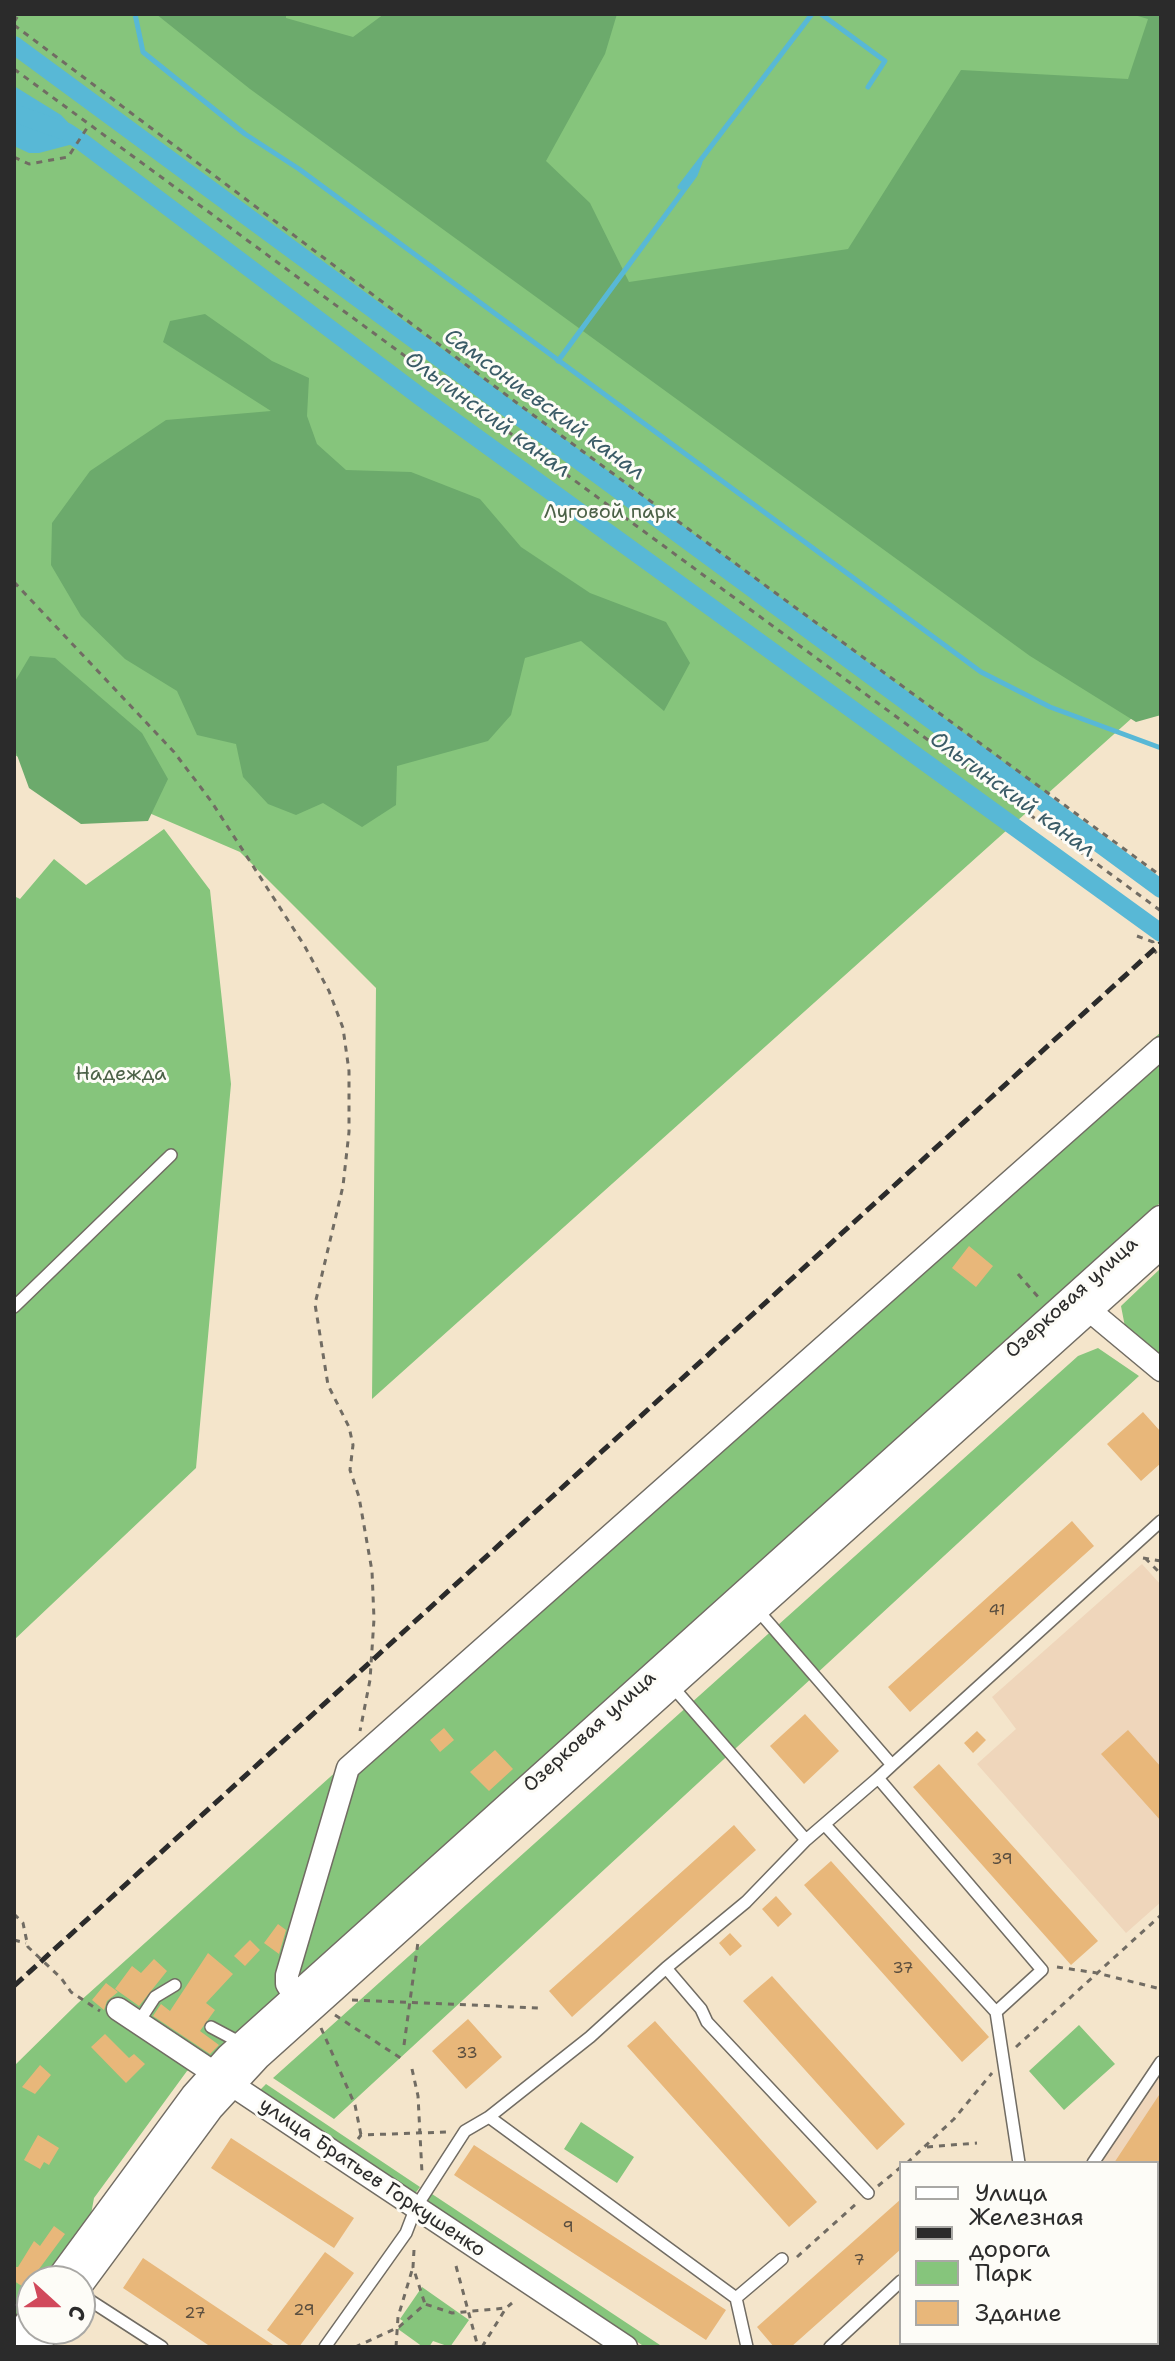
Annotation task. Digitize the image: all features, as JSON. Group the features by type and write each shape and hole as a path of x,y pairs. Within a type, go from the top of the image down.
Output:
{"street":[{"path":"295,1997 287,1984 287,1975 348,1768 1161,1048"},
{"name":"Озерковая улица","path":"222,2079 1080,1303 1161,1219"},
{"name":"Озерковая улица","path":"1080,1303 1161,1245"},
{"path":"1080,1303 1161,1370"},
{"name":"Озерковая улица","path":"82,2265 222,2079 243,2045 665,1678"},
{"name":"улица Братьев Горкушенко","path":"118,2009 626,2347"}],"lane":[{"path":"14,1307 171,1155"},
{"path":"325,2347 406,2233 416,2207 465,2131 489,2117 590,2037 666,1968 746,1902 806,1840 1128,1555 1161,1521"},
{"path":"750,1601 892,1765"},
{"path":"665,1678 806,1840"},
{"path":"878,1778 1042,1970 996,2012"},
{"path":"825,1825 996,2012 1006,2057 1019,2161"},
{"path":"666,1968 701,2009 707,2022 868,2193"},
{"path":"138,2023 155,1997 175,1985"},
{"path":"211,2027 243,2045"},
{"path":"1094,2161 1161,2062"},
{"path":"489,2117 736,2298 747,2347"},
{"path":"736,2298 782,2259"},
{"path":"830,2347 899,2283"},
{"path":"96,2303 162,2347"}],"path":[{"path":"19,14 14,23 521,406 1161,876"},
{"path":"14,69 1161,911"},
{"path":"14,157 29,164 68,157 89,125"},
{"path":"14,582 174,752 211,801 304,945 329,991 343,1028 349,1071 349,1132 343,1186 315,1304 328,1385 349,1427 353,1445 350,1470 359,1497 372,1571 374,1619 370,1680 348,1768"},
{"path":"1137,936 1153,942"},
{"path":"1153,942 1161,936"},
{"path":"1153,942 1153,950 1161,957"},
{"path":"1018,1274 1045,1303"},
{"path":"1145,1558 1161,1574"},
{"path":"14,1914 23,1923 27,1944"},
{"path":"910,2161 927,2147 1006,2057 1161,1915"},
{"path":"14,1940 27,1944 71,1992 100,2012 118,2009"},
{"path":"404,2045 418,1942"},
{"path":"1042,1970 1055,1967 1097,1973 1161,1989"},
{"path":"352,2000 540,2008"},
{"path":"335,2015 405,2061"},
{"path":"321,2028 355,2105 361,2135 358,2139"},
{"path":"412,2069 418,2096 422,2175 428,2187"},
{"path":"361,2135 465,2131"},
{"path":"927,2147 977,2143"},
{"path":"782,2259 795,2259 899,2169"},
{"path":"396,2347 396,2328 413,2267 414,2239"},
{"path":"456,2266 480,2347"},
{"path":"413,2267 425,2304"},
{"path":"480,2347 512,2303"},
{"path":"425,2304 452,2313 506,2308"},
{"path":"355,2347 396,2328 425,2304"}],"shaded area":[{"path":"1142,1564 1161,1585 1161,1902 1126,1933 977,1764 1016,1729 992,1697"},
{"path":"1161,2071 1161,2234 1159,2161 1101,2161"}],"green space":[{"name":"Луговой парк","path":"14,14 1161,14 1161,692 372,1399 376,988 240,852 14,755"},
{"path":"156,14 286,14 286,18 353,37 384,14 617,14 605,54 546,161 590,203 629,282 848,249 961,70 1128,79 1148,19 1131,14 1161,14 1161,715 1136,722 1030,656 250,89"},
{"path":"205,314 272,361 309,378 307,416 317,444 346,470 411,472 480,499 521,547 590,593 666,622 690,663 664,711 581,641 525,658 511,715 488,741 397,766 396,805 362,827 323,803 296,815 268,804 243,777 236,744 197,735 177,691 125,659 81,616 51,565 52,523 90,471 166,420 271,411 163,342 170,321"},
{"path":"30,656 55,658 142,733 168,779 148,821 81,824 29,788 14,747 14,683"},
{"name":"Надежда","path":"164,829 210,890 231,1084 196,1468 14,1640 14,896 20,899 54,859 86,885"},
{"path":"1161,1032 1161,1202 215,2058 187,2071 94,2198 90,2220 57,2265 16,2265 14,2323 14,2066 78,2003"},
{"path":"1161,1268 1161,1357 1126,1332 1121,1306"},
{"path":"1098,1348 1139,1376 334,2119 273,2078 1078,1356"},
{"path":"1079,2025 1115,2064 1064,2110 1029,2071"},
{"path":"266,2084 420,2187 414,2195 259,2091"},
{"path":"581,2122 634,2157 617,2183 564,2149"},
{"path":"432,2194 663,2347 645,2347 426,2203"},
{"path":"422,2287 469,2320 450,2347 433,2341 429,2347 423,2347 398,2329 403,2321 400,2319"}],"water":[{"path":"14,86 61,115 79,134 77,143 39,153 29,153 14,146"}],"building":[{"path":"969,1246 993,1266 976,1287 952,1268"},
{"path":"1143,1412 1161,1432 1161,1463 1141,1481 1107,1444"},
{"path":"1072,1521 1094,1546 910,1712 888,1687"},
{"path":"805,1714 839,1751 804,1784 770,1746"},
{"path":"444,1728 454,1740 440,1752 430,1740"},
{"path":"1128,1730 1161,1767 1161,1821 1101,1754"},
{"path":"977,1731 986,1740 973,1753 964,1743"},
{"path":"495,1750 513,1769 489,1791 470,1772"},
{"path":"939,1764 1098,1941 1071,1965 913,1787"},
{"path":"734,1825 756,1850 572,2017 549,1991"},
{"path":"831,1861 989,2037 962,2062 804,1885"},
{"path":"776,1896 792,1914 778,1927 762,1909"},
{"path":"278,1924 286,1930 279,1954 264,1943"},
{"path":"730,1933 742,1946 730,1956 719,1943"},
{"path":"250,1940 260,1950 245,1966 234,1956"},
{"path":"208,1953 233,1974 206,2003 215,2010 200,2031 219,2045 210,2054 153,2016 161,2004 170,2011"},
{"path":"154,1959 167,1971 139,2006 115,1989 132,1966 141,1973"},
{"path":"772,1976 905,2124 877,2150 743,2001"},
{"path":"106,1983 118,1992 107,2001 104,2010 92,2000"},
{"path":"468,2019 502,2057 466,2089 432,2051"},
{"path":"655,2021 817,2202 789,2227 627,2046"},
{"path":"105,2034 129,2058 134,2054 145,2064 126,2083 91,2047"},
{"path":"40,2065 51,2075 35,2094 22,2087"},
{"path":"1161,2092 1161,2163 1115,2161"},
{"path":"38,2135 59,2148 49,2165 44,2162 40,2169 24,2160"},
{"path":"231,2138 354,2218 334,2248 211,2168"},
{"path":"474,2145 726,2310 706,2340 454,2175"},
{"path":"899,2201 899,2251 791,2347 774,2347 757,2327"},
{"path":"54,2226 65,2234 42,2265 19,2265 34,2241 40,2246"},
{"path":"325,2252 354,2273 299,2347 291,2347 267,2330"},
{"path":"143,2258 276,2347 211,2347 123,2288"}],"waterway":[{"path":"135,14 143,52 245,134 299,169 981,672 1050,707 1161,748"},
{"path":"680,187 812,14"},
{"path":"821,14 885,61 868,87"},
{"name":"Самсониевский канал","path":"14,45 1161,889"},
{"name":"Ольгинский канал","path":"14,113 67,132 82,142 422,398 1161,933"},
{"path":"558,361 695,175 700,162"}],"railway":[{"path":"14,1986 1161,943"}]}
